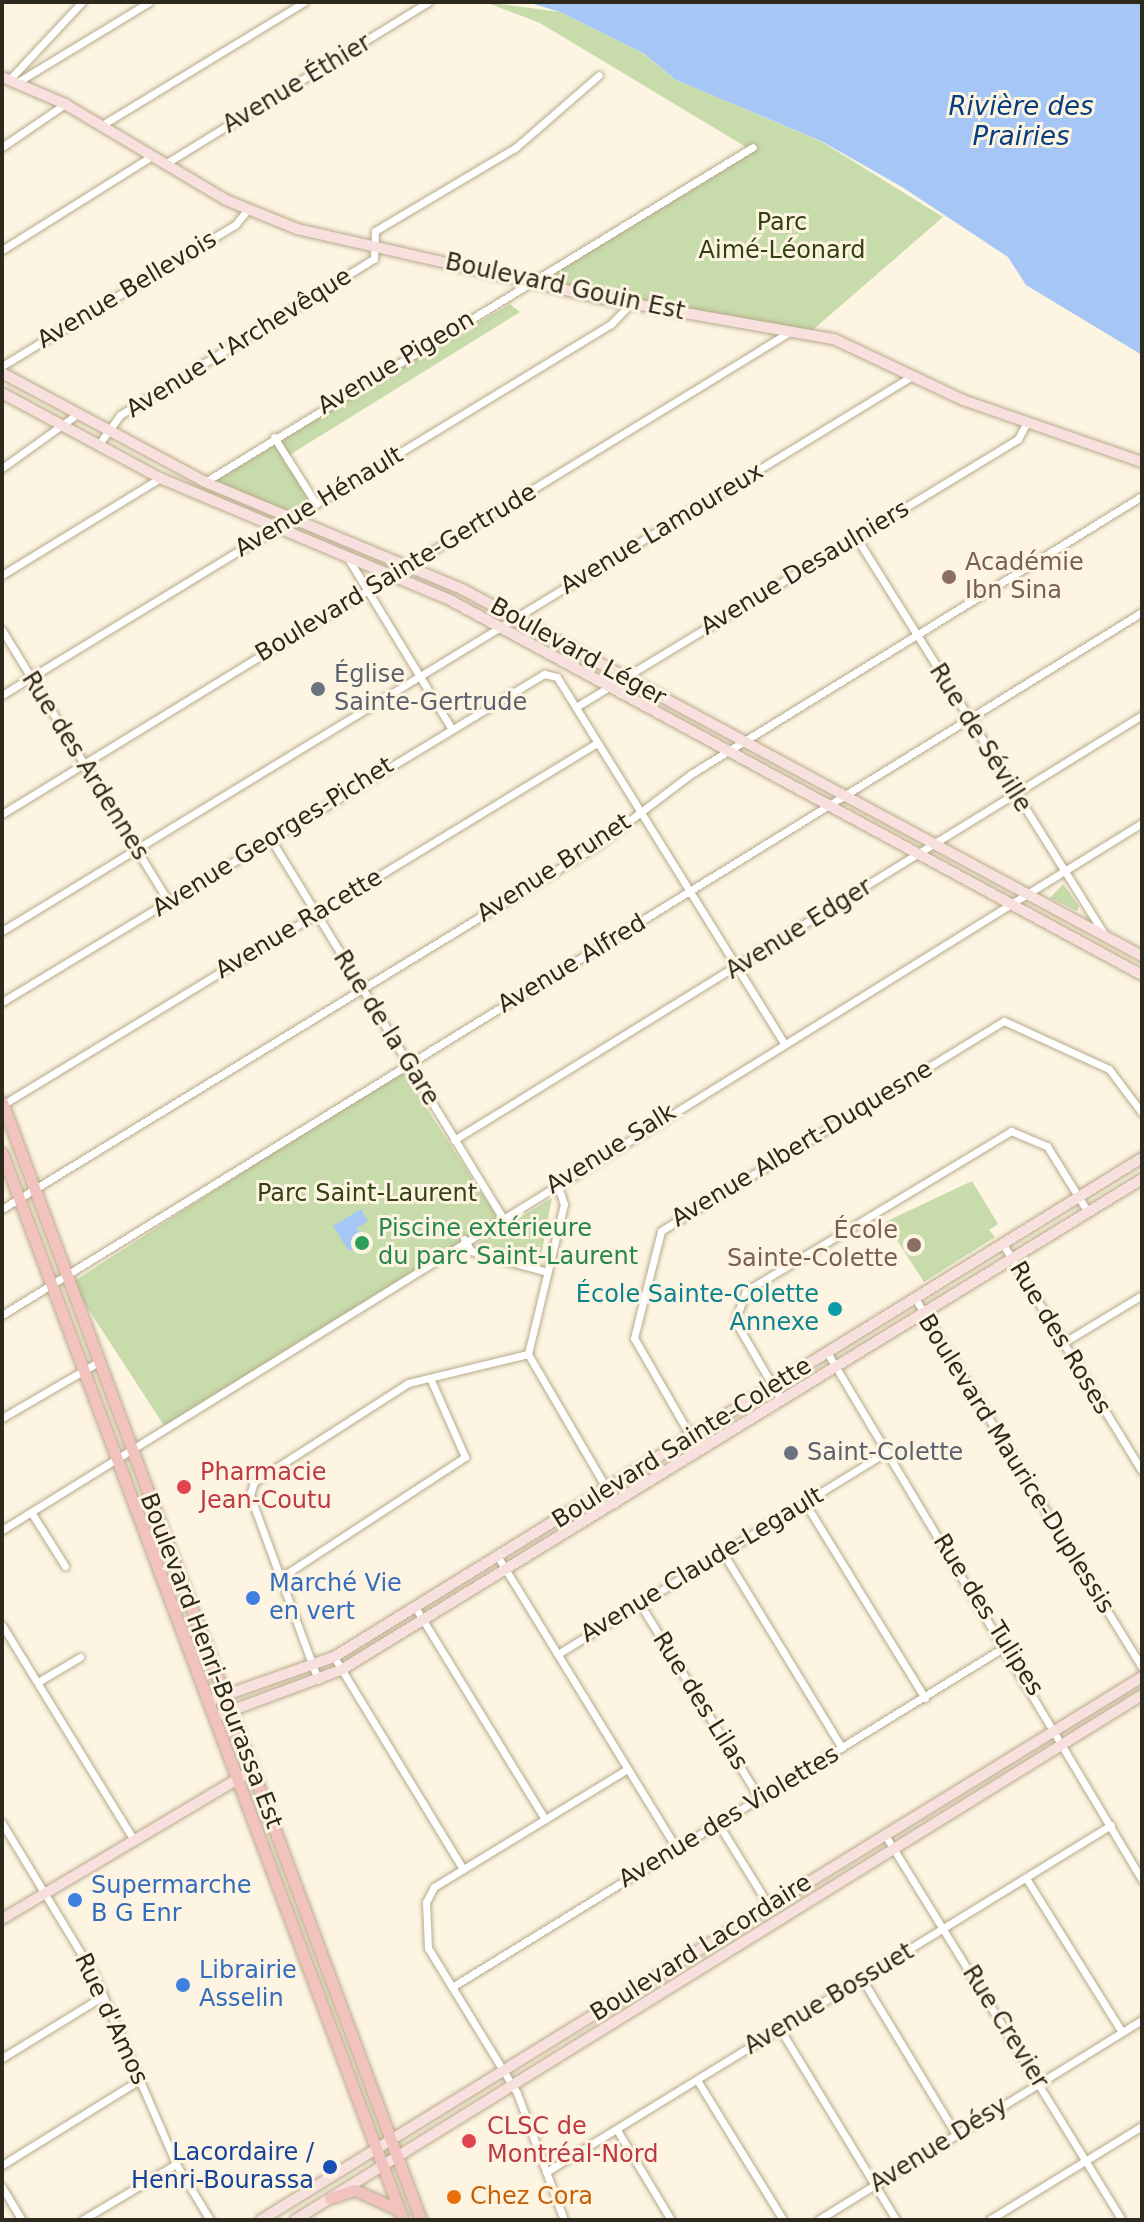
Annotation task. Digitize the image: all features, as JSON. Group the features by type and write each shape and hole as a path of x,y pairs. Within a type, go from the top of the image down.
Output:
{"main road":[{"name":"Boulevard Gouin Est","path":"9,80 65,104 248,209 374,245 527,282 847,343 912,376 1027,422 1142,462"},
{"name":"Boulevard Léger","path":"2,373 106,432 205,482 410,564 516,618 932,848 1142,956"},
{"name":"Boulevard Léger","path":"2,393 160,478 395,573 914,857 1142,975"},
{"name":"Boulevard Henri-Bourassa Est","path":"2,1104 421,2220"},
{"name":"Boulevard Henri-Bourassa Est","path":"2,1153 403,2220"},
{"name":"Boulevard Sainte-Colette","path":"209,1701 334,1657 1142,1158"},
{"name":"Boulevard Sainte-Colette","path":"214,1717 341,1670 1142,1179"},
{"name":"Boulevard Lacordaire","path":"261,2220 1142,1677"},
{"name":"Boulevard Lacordaire","path":"295,2220 510,2082 1142,1695"},
{"path":"2,1919 236,1777 253,1770"},
{"path":"330,2198 355,2190 378,2195 403,2220"}],"street":[{"path":"9,80 82,2"},
{"path":"9,80 149,2"},
{"path":"102,125 304,2"},
{"name":"Avenue Éthier","path":"165,164 428,2"},
{"name":"Avenue L'Archevêque","path":"99,444 120,415 374,259 375,231 515,148 599,75"},
{"path":"2,147 65,104"},
{"name":"Avenue Pigeon","path":"205,482 527,282 753,147"},
{"path":"2,250 152,156"},
{"name":"Avenue Bellevois","path":"2,366 235,225 248,209"},
{"name":"Avenue Hénault","path":"2,695 611,324 631,303"},
{"name":"Boulevard Sainte-Gertrude","path":"2,814 791,331"},
{"name":"Avenue Lamoureux","path":"2,931 912,376"},
{"path":"2,468 65,428 76,415"},
{"name":"Avenue Desaulniers","path":"576,707 1018,439 1027,422"},
{"path":"274,437 316,504"},
{"path":"2,575 160,478"},
{"name":"Avenue Brunet","path":"2,1209 362,989 640,812 726,752 1142,496"},
{"name":"Rue de Séville","path":"856,537 1106,938"},
{"path":"345,553 451,728"},
{"name":"Avenue Alfred","path":"2,1315 1142,612"},
{"name":"Rue des Ardennes","path":"2,630 168,901"},
{"name":"Avenue Georges-Pichet","path":"2,1002 544,674 557,677 576,707"},
{"path":"576,707 784,1043"},
{"name":"Avenue Edger","path":"454,1140 932,848 1142,715"},
{"name":"Avenue Racette","path":"2,1104 597,743"},
{"name":"Avenue Salk","path":"2,1530 464,1239 1142,823"},
{"name":"Rue de la Gare","path":"270,838 502,1216"},
{"name":"Avenue Albert-Duquesne","path":"699,1451 634,1338 661,1231 1004,1021 1109,1069 1142,1113"},
{"path":"781,1400 735,1321 746,1291 1011,1131 1047,1146 1088,1212"},
{"path":"557,1183 564,1204 528,1354 615,1503"},
{"path":"464,1239 471,1251 547,1272"},
{"name":"Rue des Roses","path":"1004,1246 1142,1471"},
{"path":"1063,1343 1142,1295"},
{"name":"Boulevard Maurice-Duplessis","path":"916,1300 1142,1668"},
{"path":"318,1680 250,1495 254,1482 408,1383 528,1354"},
{"name":"Rue des Tulipes","path":"828,1354 1066,1742 1142,1880"},
{"path":"2,1418 100,1361"},
{"path":"280,1578 465,1457 430,1378"},
{"name":"Avenue Claude-Legault","path":"558,1654 888,1451"},
{"path":"805,1503 925,1698"},
{"path":"31,1512 65,1566"},
{"path":"723,1553 842,1748"},
{"path":"498,1557 677,1849"},
{"name":"Rue des Lilas","path":"640,1604 760,1799"},
{"path":"415,1607 545,1819"},
{"path":"2,1625 133,1839"},
{"name":"Avenue des Violettes","path":"452,1987 1006,1646"},
{"path":"38,1682 80,1657"},
{"path":"334,1657 463,1869"},
{"path":"564,2220 510,2082 428,1948 426,1902 434,1887 627,1769"},
{"name":"Rue d'Amos","path":"2,1823 103,1996 176,2164 210,2220"},
{"path":"719,1825 769,1906"},
{"name":"Avenue Bossuet","path":"546,2172 1111,1825"},
{"name":"Rue Crevier","path":"885,1835 1122,2220"},
{"path":"1026,1878 1122,2032"},
{"path":"862,1979 956,2134"},
{"path":"2,2058 103,1996"},
{"name":"Avenue Désy","path":"818,2220 1142,2020"},
{"path":"780,2029 896,2220"},
{"path":"2,2165 139,2080"},
{"path":"697,2080 783,2220"},
{"path":"989,2220 1142,2126"},
{"path":"617,2130 671,2220"},
{"path":"82,2220 176,2164"},
{"path":"2,2187 22,2220"}],"green space":[{"name":"Parc Aimé-Léonard","path":"485,2 560,12 641,52 676,80 822,142 943,217 808,334 527,286 751,150 540,23"},
{"path":"510,304 520,312 283,459 316,504 294,517 205,482"},
{"path":"1063,884 1079,906 1077,911 1050,898"},
{"name":"Parc Saint-Laurent","path":"401,1069 498,1218 168,1432 71,1283"},
{"path":"972,1181 998,1224 989,1230 995,1237 924,1282 885,1222"},
{"path":"552,1198 540,1262 478,1247 478,1243"}],"water":[{"name":"Rivière des Prairies","path":"527,2 1142,2 1142,355 1026,285 1008,257 902,187 823,142 676,80 643,53 560,12"},
{"path":"361,1209 368,1221 357,1228 365,1241 349,1251 333,1226"}],"place":[{"name":"Académie Ibn Sina","path":"949,577"},
{"name":"Église Sainte-Gertrude","path":"318,689"},
{"name":"Piscine extérieure du parc Saint-Laurent","path":"362,1243"},
{"name":"École Sainte-Colette","path":"914,1245"},
{"name":"École Sainte-Colette Annexe","path":"835,1309"},
{"name":"Saint-Colette","path":"791,1453"},
{"name":"Pharmacie Jean-Coutu","path":"184,1487"},
{"name":"Marché Vie en vert","path":"253,1598"},
{"name":"Supermarche B G Enr","path":"75,1900"},
{"name":"Librairie Asselin","path":"183,1985"},
{"name":"CLSC de Montréal-Nord","path":"469,2141"},
{"name":"Lacordaire / Henri-Bourassa","path":"330,2167"},
{"name":"Chez Cora","path":"454,2197"}]}
